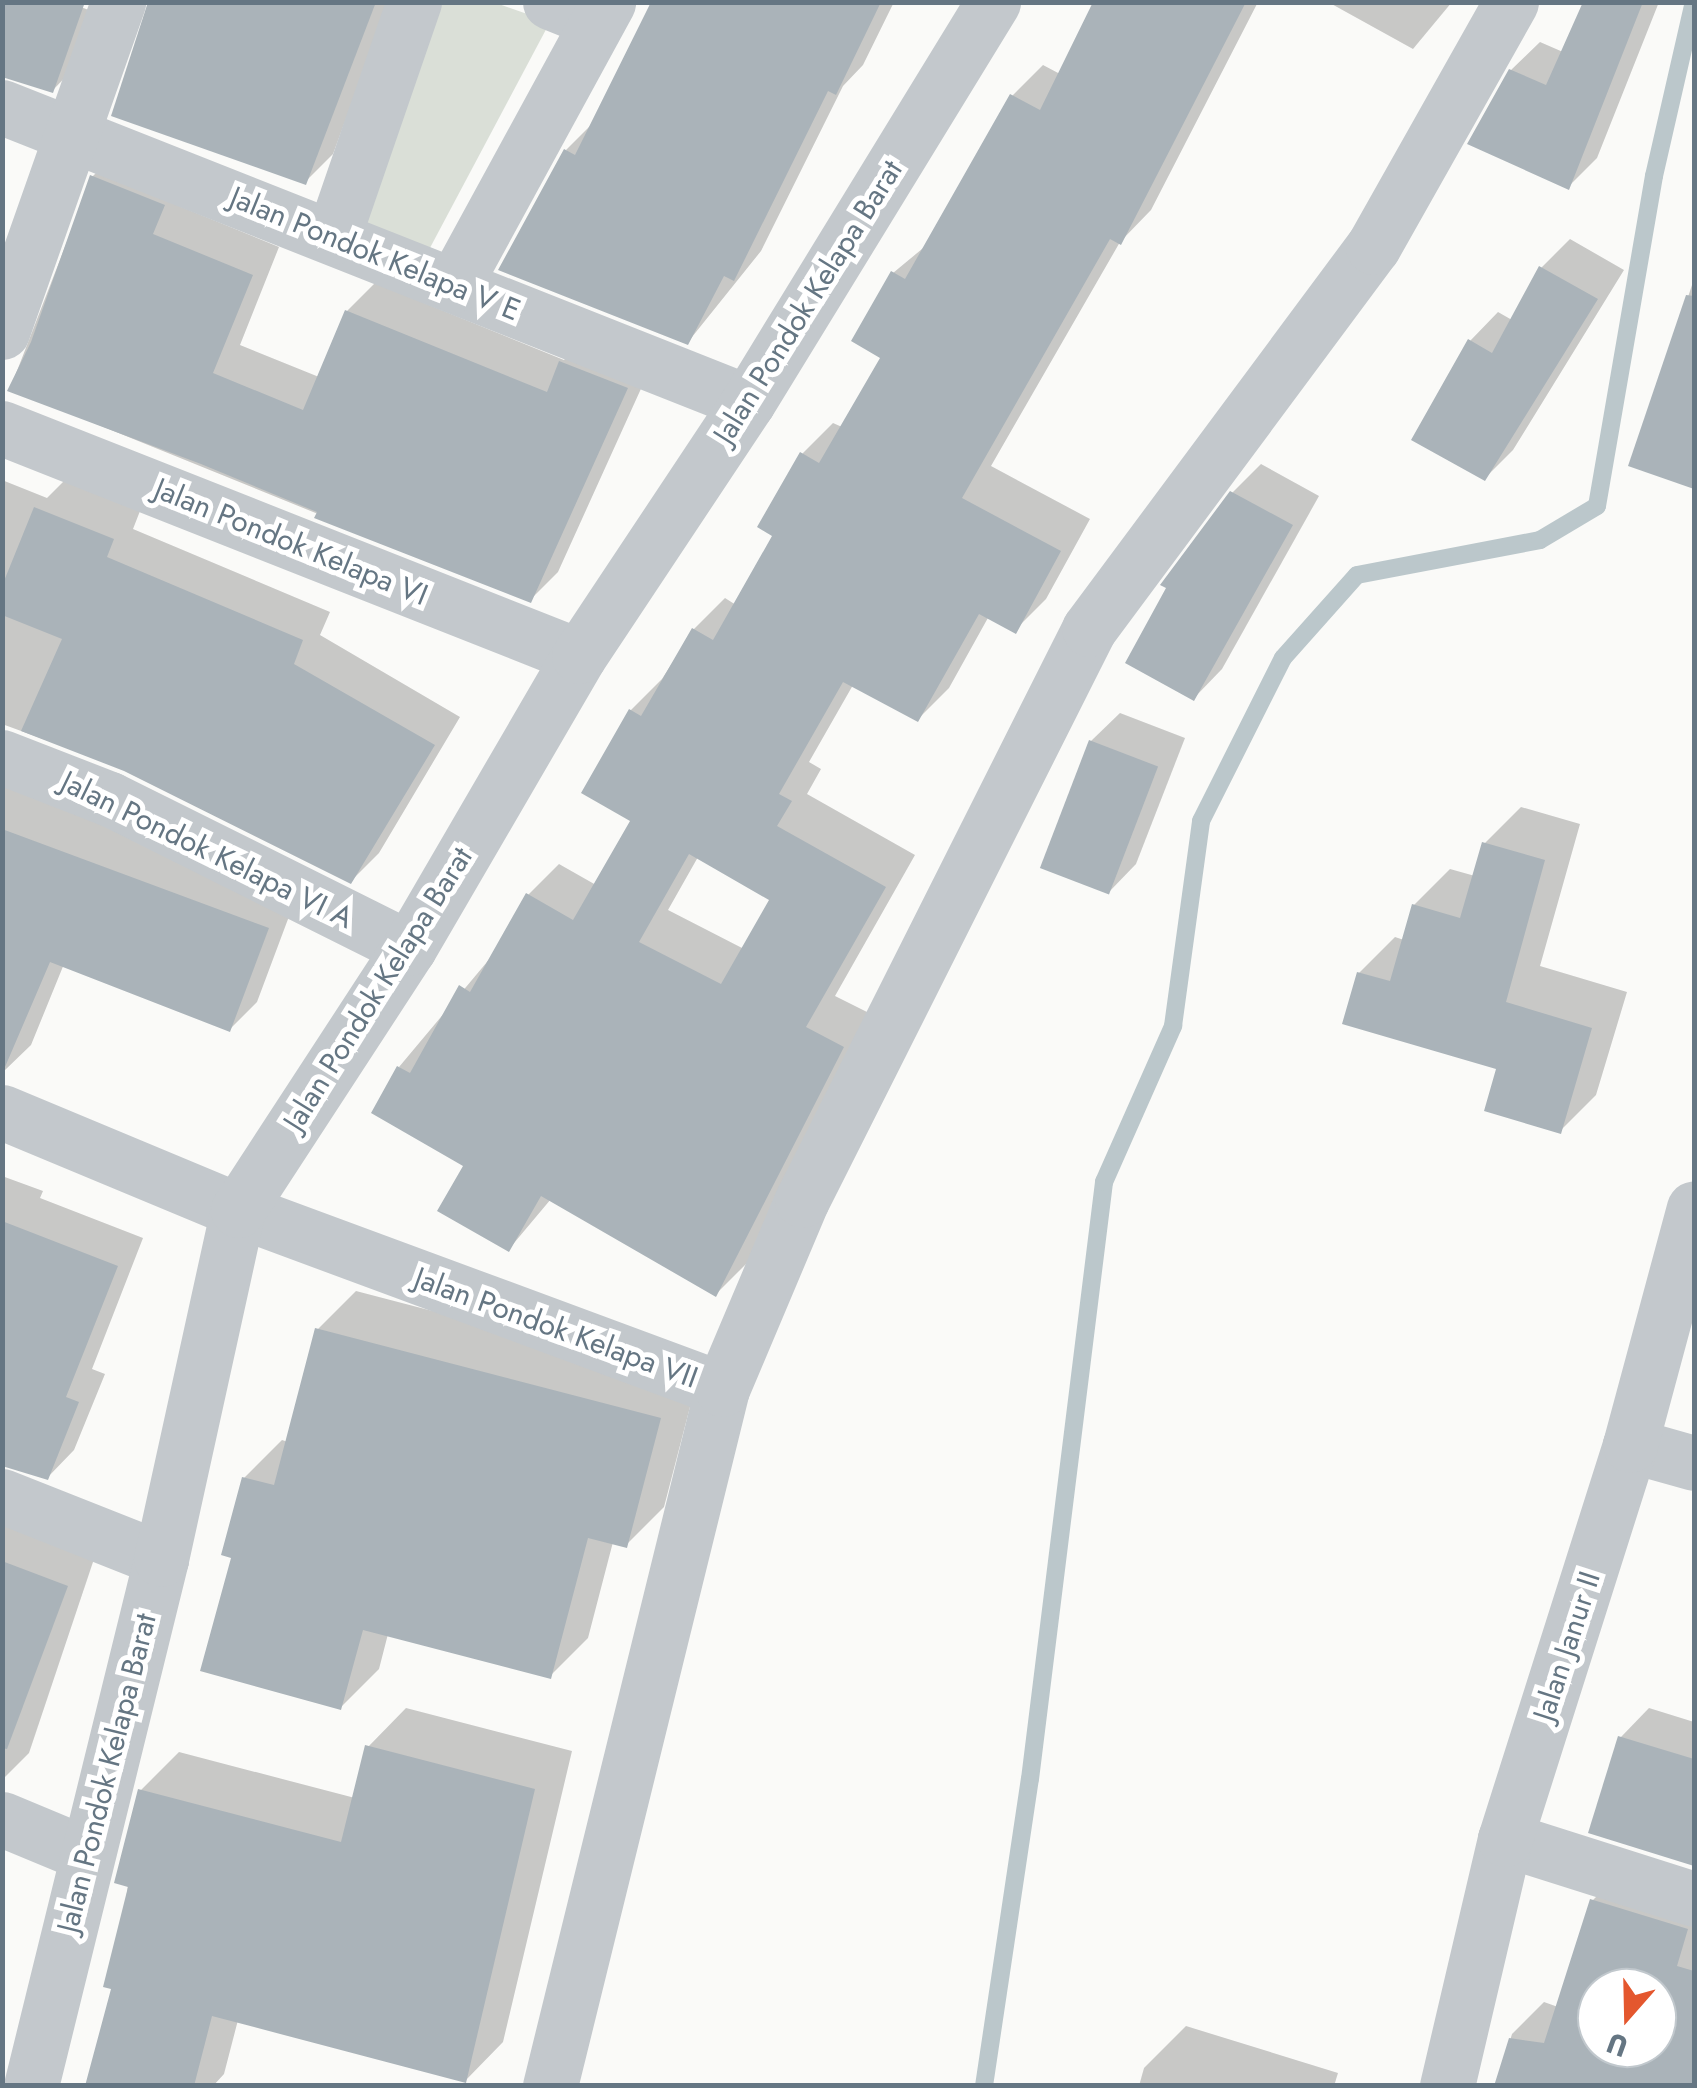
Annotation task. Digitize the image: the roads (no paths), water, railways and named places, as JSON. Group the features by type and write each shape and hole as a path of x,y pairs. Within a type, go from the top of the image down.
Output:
{"street":[{"path":"2,332 118,2"},
{"path":"333,237 414,2"},
{"name":"Jalan Pondok Kelapa Barat","path":"31,2086 161,1559 238,1210 409,948 579,656 748,402 993,2"},
{"path":"722,1389 802,1200 1089,630 1373,247 1511,2"},
{"path":"454,285 585,9"},
{"name":"Jalan Pondok Kelapa V E","path":"2,106 748,402"},
{"name":"Jalan Pondok Kelapa VI","path":"2,428 579,656"},
{"name":"Jalan Pondok Kelapa VI A","path":"2,757 110,799 409,948"},
{"name":"Jalan Pondok Kelapa VII","path":"2,1112 238,1210 722,1389 550,2086"},
{"name":"Jalan Janur II","path":"1447,2086 1505,1839 1630,1445 1694,1208"},
{"path":"1630,1445 1694,1463"},
{"path":"2,1496 161,1559"},
{"path":"2,1819 86,1854"},
{"path":"1505,1839 1694,1898"}],"waterway":[{"path":"984,2086 1030,1779 1104,1182 1173,1026 1201,821 1283,658 1357,575 1540,540 1597,506 1654,176 1694,2"}]}
